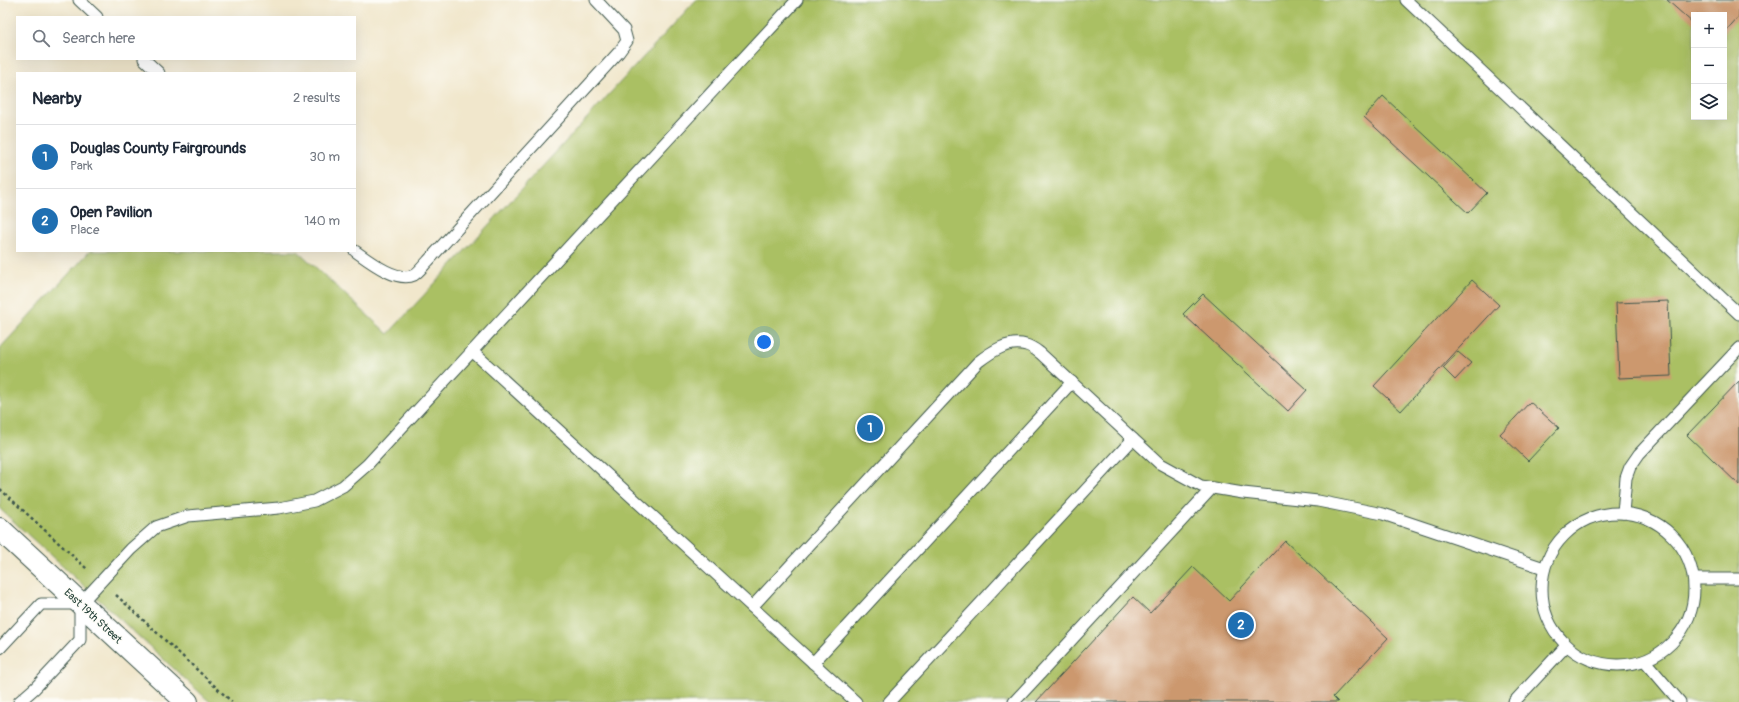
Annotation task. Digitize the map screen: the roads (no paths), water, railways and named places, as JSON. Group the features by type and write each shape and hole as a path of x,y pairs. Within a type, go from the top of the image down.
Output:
{"street":[{"name":"East 19th Street","path":"0,530 187,702"}],"lane":[{"path":"78,0 96,16"},
{"path":"356,252 385,270 400,277 415,274 423,266 619,52 627,41 624,30 607,10 596,0"},
{"path":"19,702 35,688 80,640 80,604 131,548 156,527 188,516 279,508 314,501 342,486 367,465 797,0"},
{"path":"1406,0 1739,314"},
{"path":"145,60 158,72"},
{"path":"752,607 978,362 994,350 1009,344 1026,345 1040,352 1159,463 1201,486 1243,493 1318,501 1383,514 1544,568"},
{"path":"1623,512 1626,478 1630,467 1639,454 1739,348"},
{"path":"472,351 856,702"},
{"path":"813,663 1072,382"},
{"path":"889,702 1133,439"},
{"path":"1014,702 1212,488"},
{"path":"1623,512 1640,516 1664,528 1680,546 1691,568 1694,579 1694,592 1689,616 1677,637 1659,653 1645,661 1634,665 1612,665 1588,659 1566,646 1550,625 1542,601 1541,579 1551,551 1568,531 1590,518 1623,512"},
{"path":"1694,579 1739,579"},
{"path":"0,648 41,604 80,604"},
{"path":"1514,702 1566,646"},
{"path":"1645,661 1680,702"}],"place":[{"name":"Douglas County Fairgrounds","path":"870,428"},
{"name":"Open Pavilion","path":"1241,625"}]}
